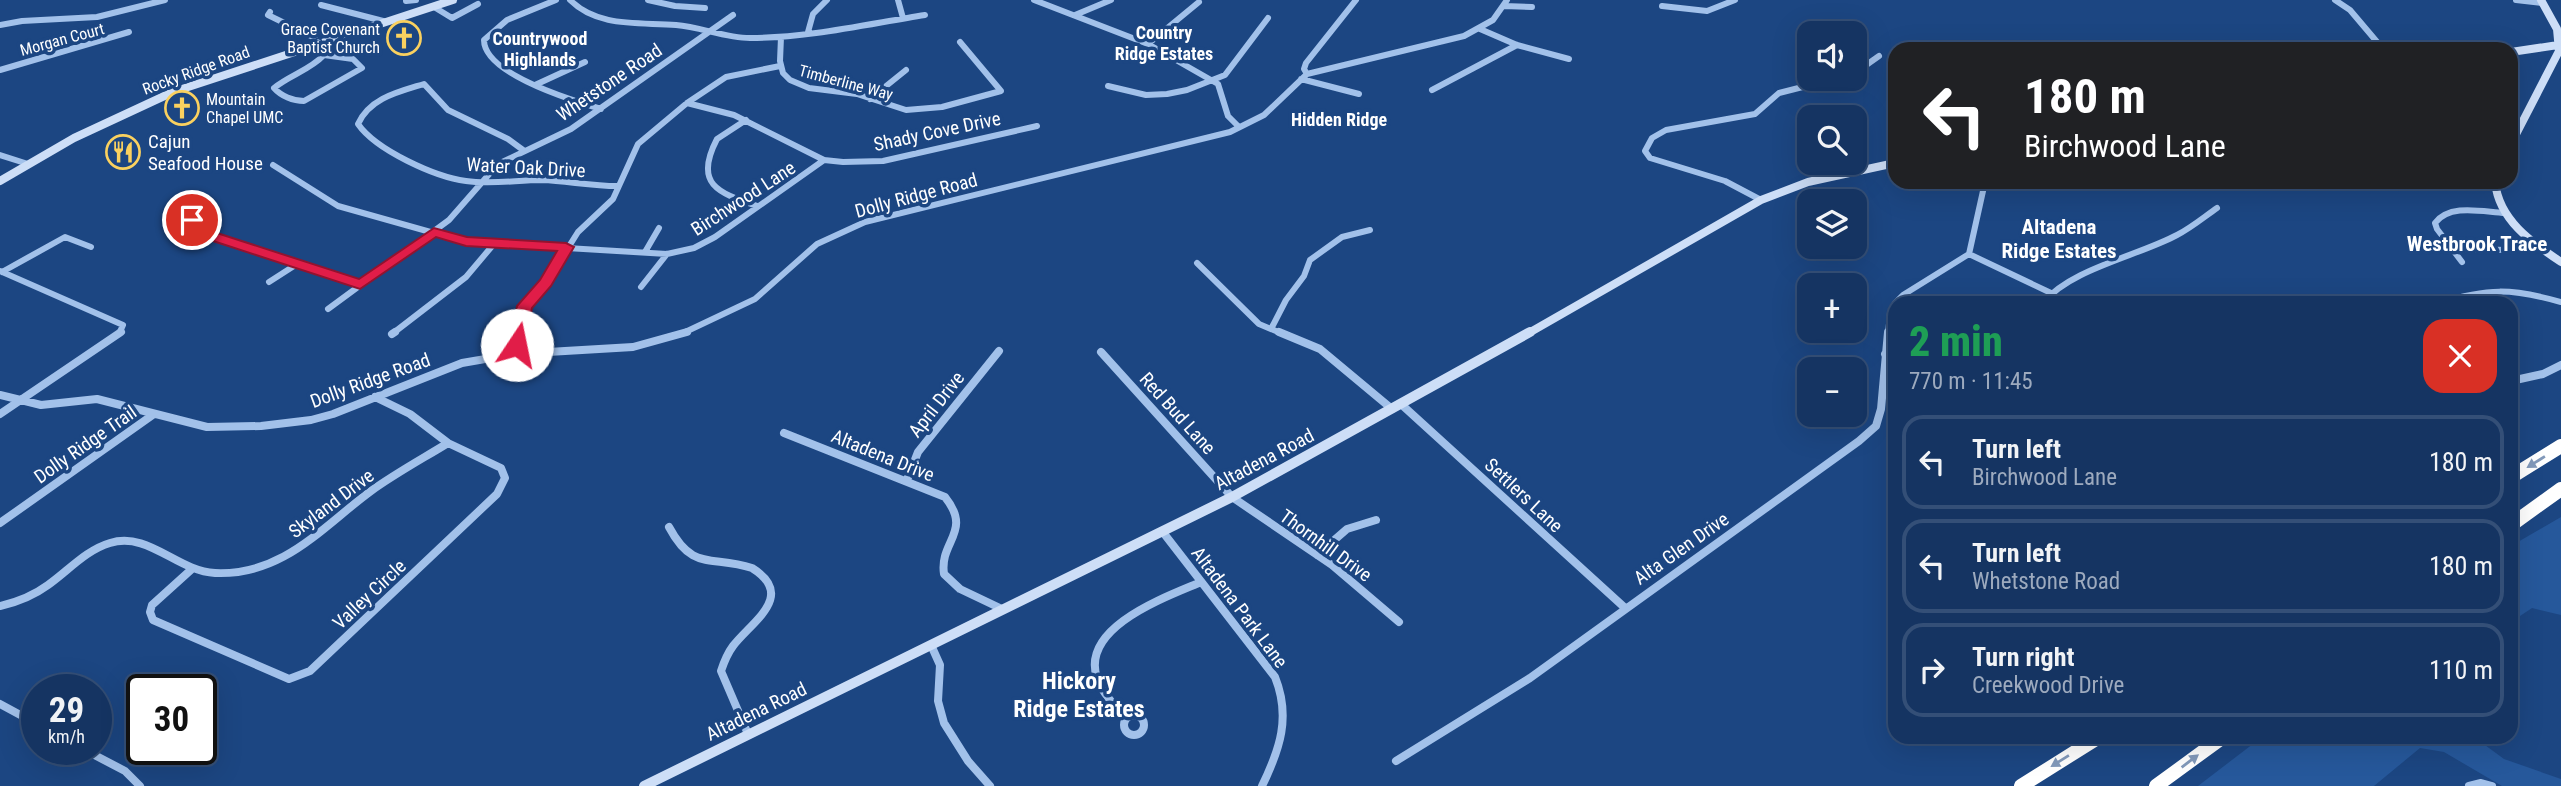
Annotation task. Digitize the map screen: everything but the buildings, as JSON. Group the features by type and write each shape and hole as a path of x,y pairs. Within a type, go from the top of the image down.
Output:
{"highway":[{"path":"2518,473 2561,446"},
{"path":"2518,520 2561,489"},
{"path":"2021,786 2088,744"},
{"path":"2156,786 2213,744"}],"street":[{"path":"0,25 22,21 97,17 165,0"},
{"path":"406,1 416,0"},
{"name":"Rocky Ridge Road","path":"0,181 128,111 173,92 453,0"},
{"path":"556,0 522,12 491,32 484,40 486,50 518,77 569,101 601,109"},
{"path":"570,0 583,13 602,20 680,25 746,38 781,37 925,15"},
{"path":"648,0 675,6 705,8"},
{"path":"808,32 808,20 814,10 827,0"},
{"path":"898,0 903,18"},
{"path":"1034,0 1148,44 1211,80 1221,89 1226,114 1238,126"},
{"path":"1075,15 1111,0"},
{"path":"1304,76 1306,63 1356,0"},
{"path":"1662,6 1707,11 1735,0"},
{"path":"2335,0 2355,13 2376,42"},
{"path":"2516,0 2542,2 2557,29 2558,45 2555,62 2518,131"},
{"path":"1148,44 1199,2"},
{"path":"1304,76 1444,42 1480,29 1493,20 1506,3 1532,7"},
{"path":"434,7 452,18 478,4"},
{"path":"321,5 388,22"},
{"path":"270,12 268,15 313,37 325,50 324,55 307,70 278,84 274,88 276,91 295,101 304,101 362,68 353,59 324,55"},
{"name":"Whetstone Road","path":"328,309 461,210 498,164 523,150 571,130 733,15"},
{"path":"1108,86 1146,95 1167,94 1187,90 1225,75 1268,18"},
{"path":"1480,29 1517,45 1569,59"},
{"name":"Morgan Court","path":"0,70 36,57 103,42 129,32"},
{"name":"Timberline Way","path":"781,37 780,66 788,78 803,86 854,93 886,106 906,110 927,109 1001,91 994,76 973,60 960,42"},
{"path":"1432,90 1517,45"},
{"path":"2518,51 2558,45"},
{"path":"1867,64 1879,55"},
{"path":"536,85 585,61"},
{"path":"514,354 525,306 546,283 566,247 578,232 613,199 638,144 687,103 726,77 780,66"},
{"path":"870,99 906,70"},
{"path":"1304,76 1359,94"},
{"name":"Dolly Ridge Road","path":"0,395 41,405 97,399 207,427 261,426 333,414 462,363 514,354 633,347 663,341 724,316 755,299 817,244 865,222 1230,132 1264,115 1304,76"},
{"name":"Water Oak Drive","path":"523,150 508,139 448,110 424,84 377,102 361,115 358,124 360,130 386,149 455,179 552,181 589,186 617,186"},
{"path":"1761,200 1736,186 1705,174 1657,162 1647,155 1647,142 1653,135 1666,130 1755,114 1779,93 1797,88"},
{"name":"Shady Cove Drive","path":"687,103 746,120 824,160 862,163 883,161 1037,126"},
{"path":"746,120 717,139 706,174 708,184 718,192 757,206"},
{"path":"0,155 28,164"},
{"name":"Birchwood Lane","path":"273,165 338,206 466,242 667,254 706,244 757,206 790,187 824,160"},
{"name":"Altadena Road","path":"643,786 1232,497 1398,408 1761,200 1808,182 1888,165"},
{"path":"1983,189 1969,254 2051,293"},
{"path":"2495,189 2505,213 2541,248 2561,262"},
{"path":"2049,296 2095,269 2178,235 2217,208"},
{"path":"183,209 195,224 212,236 360,284"},
{"path":"2462,262 2456,249 2437,230 2435,223 2440,216 2456,211 2505,213"},
{"path":"645,252 659,228"},
{"path":"1270,329 1286,300 1304,276 1310,260 1342,237 1370,230"},
{"path":"1,272 65,237 91,247"},
{"path":"391,334 466,277 493,245"},
{"path":"2456,249 2509,250"},
{"path":"641,287 667,254"},
{"name":"Alta Glen Drive","path":"1902,296 1969,254"},
{"name":"Settlers Lane","path":"1196,263 1247,314 1270,329 1320,349 1398,408 1624,607"},
{"path":"270,282 297,264"},
{"path":"0,414 112,340 122,331 123,325 1,272"},
{"path":"2463,296 2492,288 2516,290 2561,302"},
{"name":"Alta Glen Drive","path":"1396,761 1530,678 1624,607 1859,441 1876,426 1881,409 1888,329"},
{"name":"April Drive","path":"907,480 918,452 999,351"},
{"name":"Red Bud Lane","path":"1101,352 1232,497"},
{"path":"2518,379 2543,374 2561,365"},
{"name":"Valley Circle","path":"193,568 152,605 150,612 153,620 289,680 310,671 488,503 506,481 501,468 448,443 410,414 375,397"},
{"name":"Dolly Ridge Trail","path":"0,523 154,414"},
{"name":"Altadena Drive","path":"784,433 945,497 957,515 956,533 942,561 944,573 949,582 1002,609"},
{"name":"Skyland Drive","path":"0,606 19,602 39,593 110,543 141,543 211,574 261,565 288,554 315,538 369,492 448,443"},
{"name":"Thornhill Drive","path":"1232,497 1317,555 1399,622"},
{"path":"1317,555 1347,529 1376,520"},
{"path":"668,527 679,546 692,557 756,570 769,584 771,598 765,614 736,642 724,660 722,671 748,734"},
{"name":"Altadena Park Lane","path":"1161,531 1275,677 1285,697 1285,725 1276,758 1262,786"},
{"path":"1126,718 1104,692 1096,673 1094,656 1102,641 1114,627 1133,615 1201,582"},
{"path":"931,645 940,665 938,701 944,723 968,761 990,786"},
{"path":"0,704 21,715"},
{"path":"112,765 125,772 140,786"},
{"path":"2469,786 2481,783 2492,786"}],"shaded area":[{"path":"2561,517 2561,615 2532,608 2518,617 2518,542"},
{"path":"2253,744 2484,744 2504,759 2561,779 2561,786 2502,786 2444,752 2420,748 2374,786 2198,786"}],"place":[{"name":"Grace Covenant Baptist Church","path":"404,38"},
{"name":"Mountain Chapel UMC","path":"182,108"},
{"name":"Cajun Seafood House","path":"123,152"}],"district":[{"name":"Country Ridge Estates","path":"1164,43"},
{"name":"Countrywood Highlands","path":"540,49"},
{"name":"Hidden Ridge","path":"1339,120"},
{"name":"Altadena Ridge Estates","path":"2059,239"},
{"name":"Westbrook Trace","path":"2477,244"},
{"name":"Hickory Ridge Estates","path":"1079,695"}],"route":[{"path":"192,220 212,236 360,284 434,232 466,242 566,247 546,283 525,306 517,345"}]}
